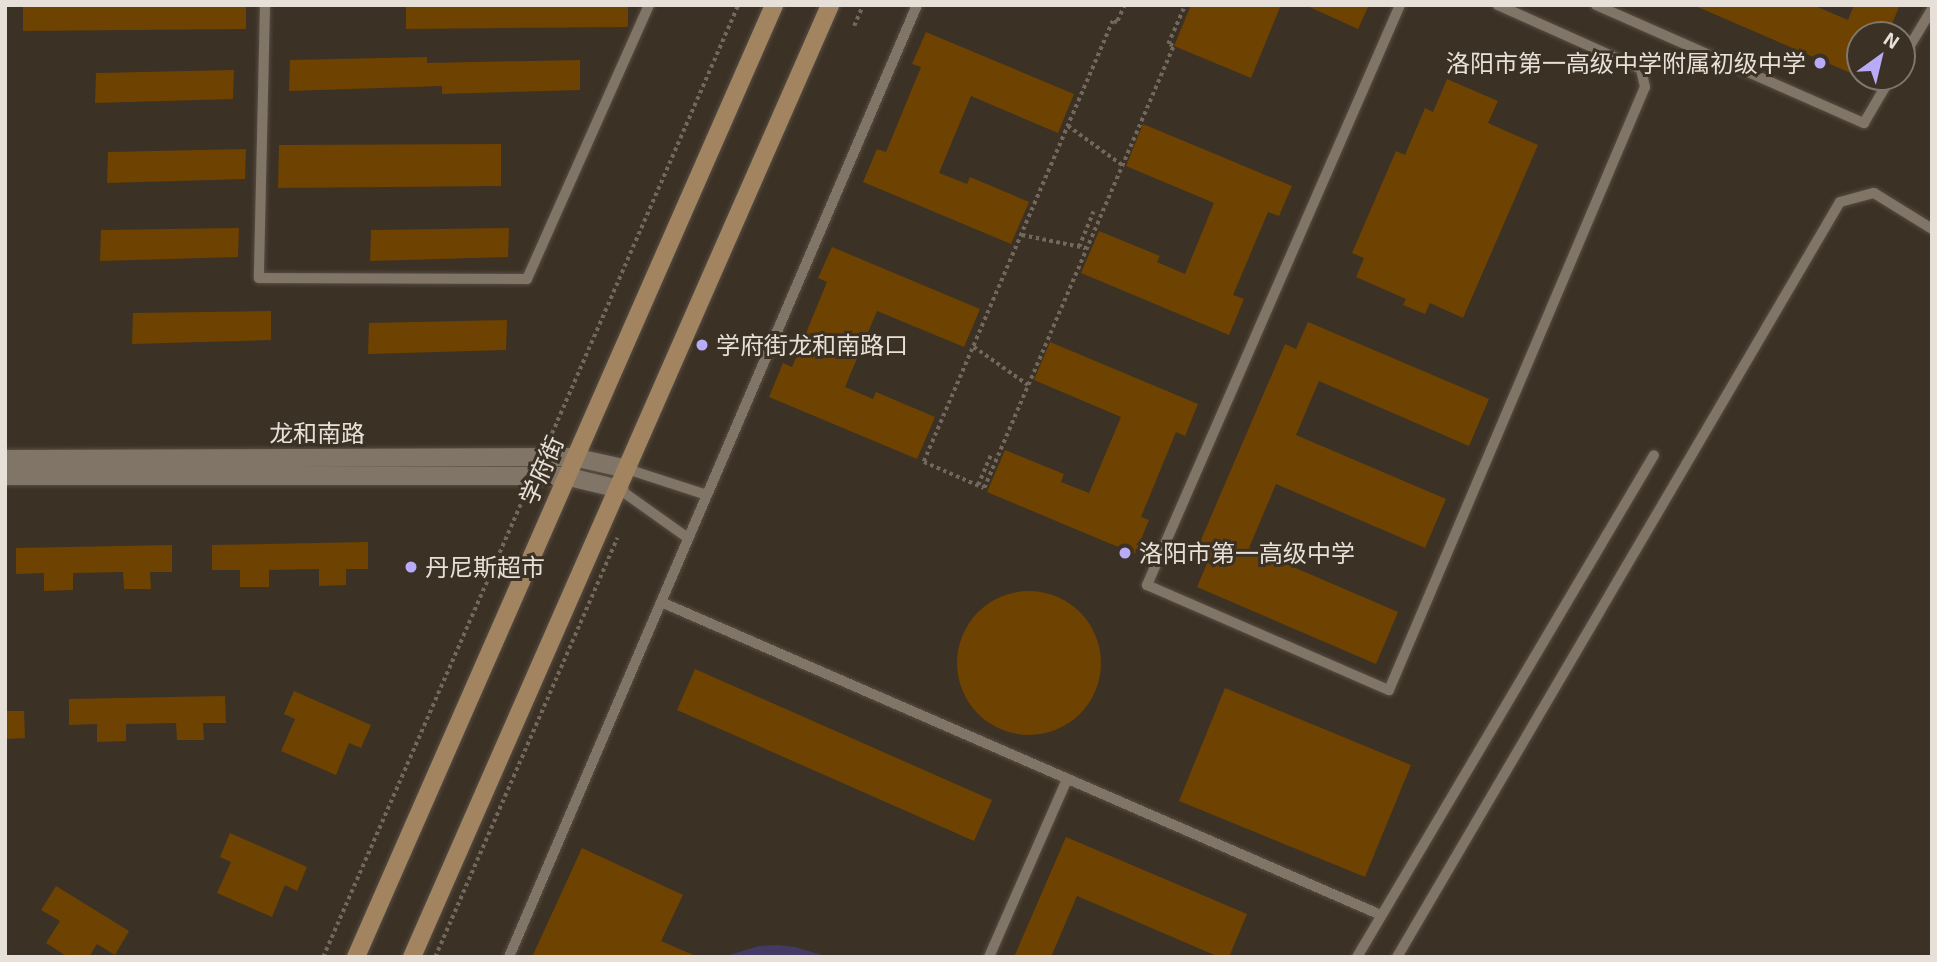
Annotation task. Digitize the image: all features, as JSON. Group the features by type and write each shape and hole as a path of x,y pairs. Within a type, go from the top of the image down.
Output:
{"main road":[{"name":"学府街","path":"356,957 573,457 774,5"},
{"path":"412,957 830,5"}],"street":[{"name":"龙和南路","path":"5,459 573,457 627,469"},
{"name":"龙和南路","path":"5,476 565,476 619,489"}],"lane":[{"path":"265,5 260,278 487,279 527,279 649,5"},
{"path":"509,957 917,5"},
{"path":"1400,5 1147,586 1389,690 1645,87 1642,69 1497,5"},
{"path":"1596,5 1864,123 1883,91"},
{"path":"1916,36 1932,9"},
{"path":"1397,957 1840,202 1874,193 1932,229"},
{"path":"1357,957 1654,455"},
{"path":"627,469 707,495"},
{"path":"619,489 688,538"},
{"path":"661,602 1381,915"},
{"path":"989,957 1067,779"}],"path":[{"path":"854,26 863,5"},
{"path":"1125,5 1117,23 1113,21 924,462 984,488 1173,46 1168,44 1185,5"},
{"path":"1068,126 1122,166"},
{"path":"1079,247 1093,212"},
{"path":"1021,236 1086,248"},
{"path":"974,347 1028,385"},
{"path":"978,485 991,454"}],"shaded area":[{"path":"777,945 829,957 723,957 759,946"}],"building":[{"path":"23,5 246,5 246,29 23,31"},
{"path":"406,5 628,5 628,27 406,29"},
{"path":"1191,5 1281,5 1251,78 1174,46"},
{"path":"1305,5 1369,5 1358,29"},
{"path":"1693,5 1813,5 1848,20 1854,5 1900,5 1893,21 1846,21 1846,71"},
{"path":"926,32 1074,94 1058,133 971,96 939,173 967,184 970,177 1029,202 1011,244 863,182 877,149 886,152 921,67 912,64"},
{"path":"427,57 427,63 580,60 580,90 442,94 442,86 289,91 290,60"},
{"path":"234,70 233,99 95,103 96,73"},
{"path":"1447,79 1498,101 1488,123 1538,145 1463,318 1430,303 1425,314 1403,305 1406,299 1356,277 1364,258 1352,253 1396,151 1405,155 1425,108 1433,112"},
{"path":"1143,124 1292,186 1279,216 1268,212 1233,295 1244,299 1229,335 1081,273 1099,231 1160,256 1157,262 1185,274 1214,203 1126,166"},
{"path":"501,144 501,186 278,188 279,145"},
{"path":"246,149 245,179 107,183 108,152"},
{"path":"239,228 238,257 100,261 101,230"},
{"path":"509,228 508,257 370,261 371,230"},
{"path":"832,247 980,309 964,347 877,311 845,387 873,399 876,392 935,417 917,459 769,397 783,363 792,367 827,282 818,278"},
{"path":"271,311 271,340 132,344 133,313"},
{"path":"507,320 506,350 368,354 369,323"},
{"path":"1308,322 1489,399 1469,446 1319,381 1296,435 1446,499 1425,548 1276,484 1249,548 1398,612 1376,664 1197,587 1208,561 1194,556 1285,344 1296,349"},
{"path":"1050,342 1198,404 1185,436 1176,432 1141,517 1149,520 1135,554 987,492 1005,450 1064,474 1061,482 1089,493 1121,417 1034,380"},
{"path":"368,542 368,569 346,569 346,585 319,586 319,569 269,570 269,587 240,587 240,570 212,570 212,545"},
{"path":"172,545 172,572 150,572 151,589 124,589 123,572 73,573 73,590 44,591 44,573 16,574 16,548"},
{"path":"1029,591 1056,597 1080,612 1095,636 1101,663 1095,690 1080,714 1056,729 1029,735 1002,729 978,714 963,690 957,663 963,636 978,612 1002,597"},
{"path":"695,669 992,800 974,841 677,710"},
{"path":"1225,688 1411,765 1365,877 1179,801"},
{"path":"294,691 371,725 361,748 349,743 336,775 281,751 295,719 284,714"},
{"path":"225,696 226,723 203,723 204,740 177,740 176,723 126,724 126,741 97,742 97,724 69,725 69,699"},
{"path":"5,711 24,711 25,738 5,739"},
{"path":"230,833 307,867 297,891 285,885 272,917 217,893 231,862 220,857"},
{"path":"1066,837 1247,914 1229,957 1219,957 1077,896 1051,957 1014,957"},
{"path":"582,848 683,895 661,941 698,957 532,957"},
{"path":"56,886 129,931 115,955 97,944 89,957 68,957 46,943 60,921 41,910"}],"place":[{"name":"洛阳市第一高级中学附属初级中学","path":"1820,63"},
{"name":"学府街龙和南路口","path":"702,345"},
{"name":"洛阳市第一高级中学","path":"1125,553"},
{"name":"丹尼斯超市","path":"411,567"}]}
